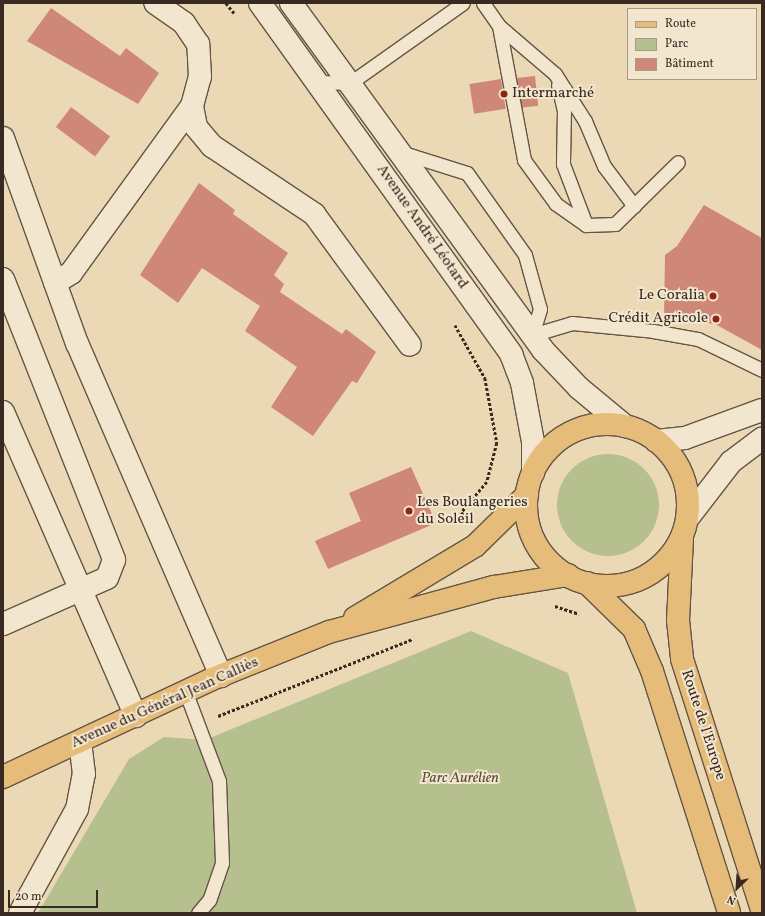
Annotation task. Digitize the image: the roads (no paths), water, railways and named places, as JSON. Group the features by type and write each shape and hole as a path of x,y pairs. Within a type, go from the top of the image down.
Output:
{"main road":[{"path":"626,426 603,424 581,428 561,439 544,454 533,473 527,495 531,533 552,564 578,579 634,630 652,671 729,913"},
{"name":"Route de l'Europe","path":"626,426 656,441 672,456 683,475 688,496 678,620 682,659 762,909"},
{"name":"Avenue du Général Jean Calliès","path":"329,632 475,546 527,495"},
{"path":"578,579 607,586 644,577 673,552 685,527"},
{"name":"Avenue du Général Jean Calliès","path":"3,777 220,676 329,632 494,586 578,579"}],"street":[{"path":"55,283 71,274 192,106 200,77 198,44 184,23 155,3"},
{"name":"Avenue André Léotard","path":"260,3 320,82 511,354 522,383 533,442 533,473"},
{"name":"Avenue André Léotard","path":"291,3 532,335 578,388 626,426"},
{"path":"192,106 196,127 212,146 314,214 410,344"},
{"path":"3,138 77,342 220,676"},
{"path":"3,279 114,560 107,578 3,624"},
{"path":"656,441 685,438 762,410"},
{"path":"3,412 82,589 136,716"},
{"path":"685,527 731,462 762,439"},
{"path":"20,913 77,809 84,774 80,742"}],"lane":[{"path":"320,82 350,83 462,3"},
{"path":"483,3 499,26 555,74 585,121 604,166 634,206"},
{"path":"499,26 524,160 556,204 586,225 615,224 678,162"},
{"path":"555,74 564,110 563,164 586,225"},
{"path":"399,152 467,173 525,255 540,309 532,335"},
{"path":"532,335 572,323 653,331 698,339 762,370"},
{"path":"186,693 219,781 222,863 209,900 198,913"}],"place":[{"name":"Intermarché","path":"504,94"},
{"name":"Le Coralia","path":"713,296"},
{"name":"Crédit Agricole","path":"716,319"},
{"name":"Les Boulangeries du Soleil","path":"409,511"}],"park label":[{"name":"Parc Aurélien","path":"460,779"}]}
